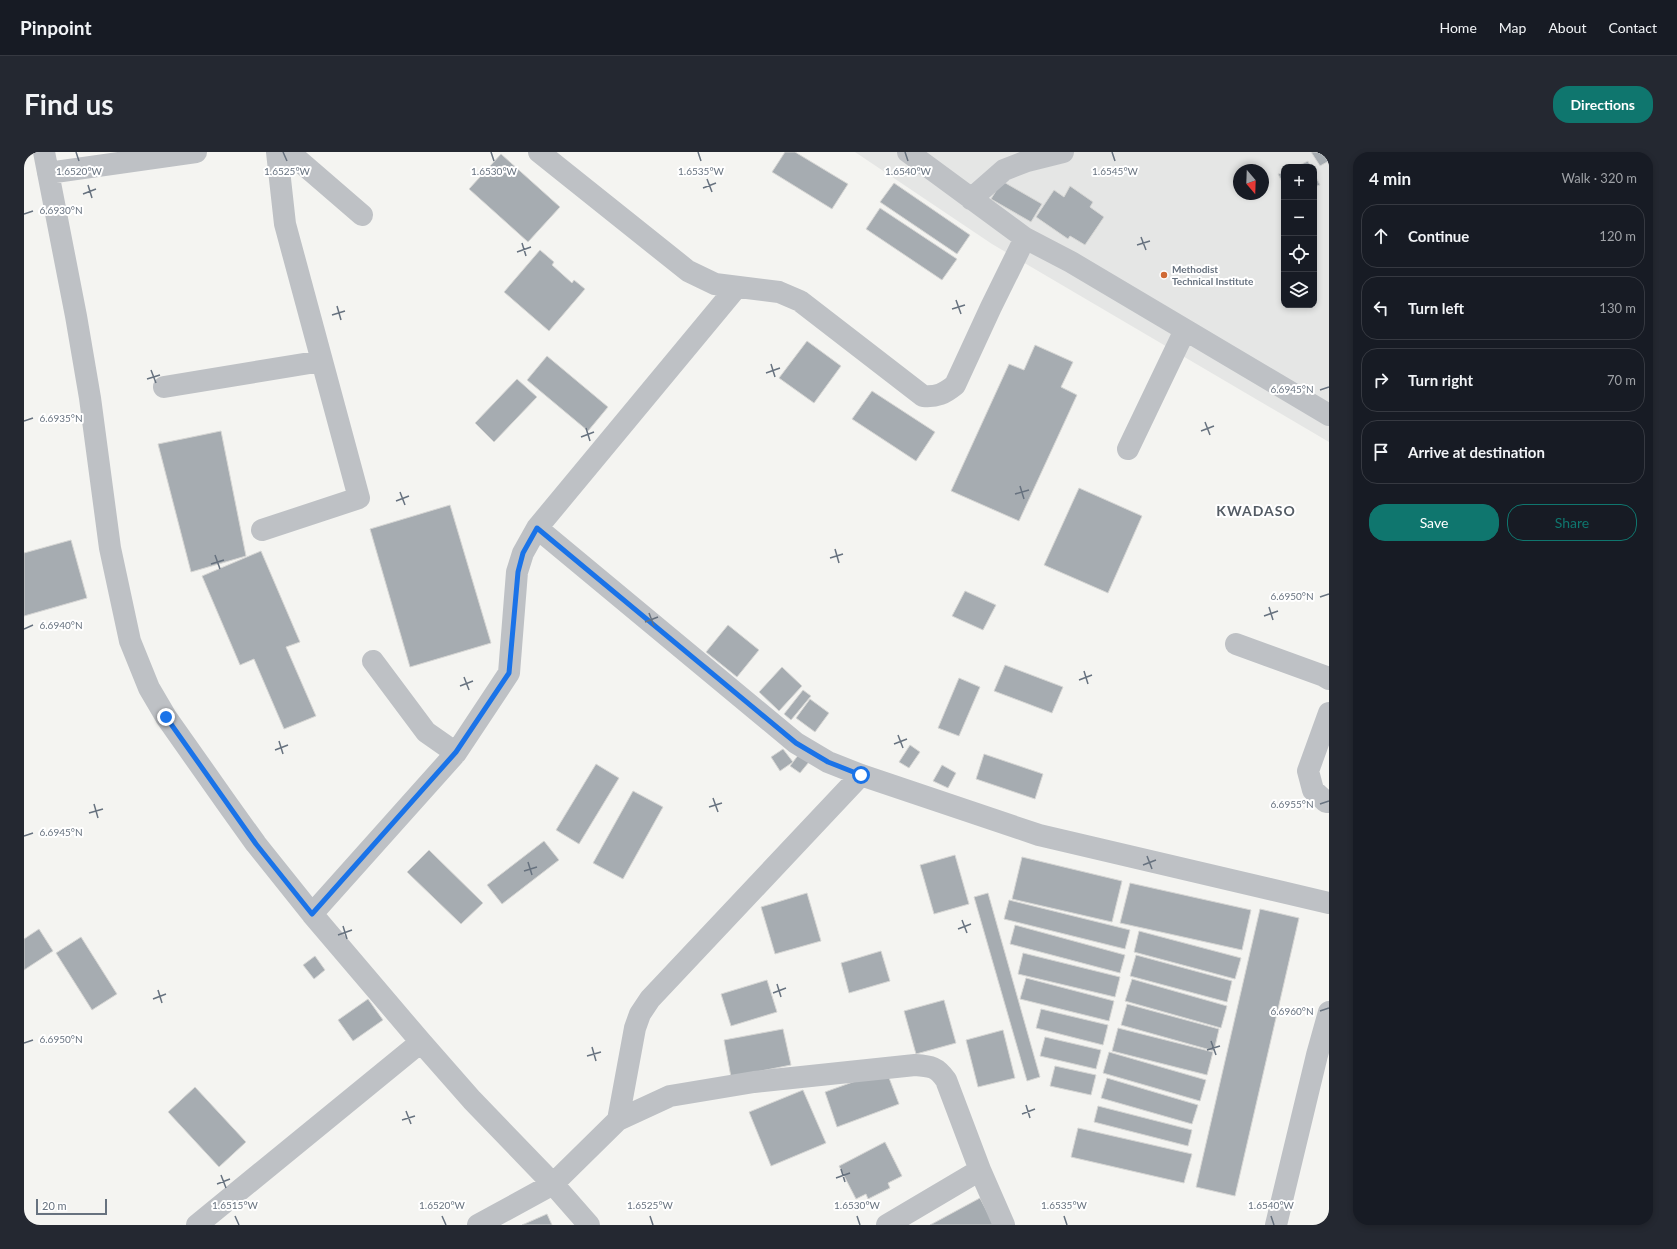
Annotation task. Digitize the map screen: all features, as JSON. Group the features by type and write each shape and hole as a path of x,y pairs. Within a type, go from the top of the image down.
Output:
{"street":[{"path":"44,152 76,316 90,398 110,548 130,642 149,688 166,717 256,844 312,914 420,1042 472,1100 553,1184 589,1225"},
{"path":"48,173 196,152"},
{"path":"262,530 359,498 285,224 277,152"},
{"path":"288,152 362,215"},
{"path":"539,152 688,271 715,284 736,288 779,292 800,301 923,396 935,397 946,393 955,385 991,306 1025,238"},
{"path":"908,152 1025,238 1071,262 1329,415"},
{"path":"971,198 1004,170 1027,161 1063,152"},
{"path":"312,914 456,752 509,673 518,572 523,553 537,528 736,288"},
{"path":"1128,449 1185,330"},
{"path":"164,387 322,361"},
{"path":"537,528 796,743 828,762 861,775 1039,835 1329,903"},
{"path":"1236,644 1329,679"},
{"path":"373,660 426,732 456,752"},
{"path":"1329,713 1308,771 1313,790 1326,802 1329,802"},
{"path":"618,1120 635,1028 640,1014 650,1000 861,775"},
{"path":"1276,1225 1317,1055 1329,1012"},
{"path":"197,1225 420,1042"},
{"path":"478,1225 553,1184 618,1120 670,1096 754,1082 915,1065 930,1066 940,1071 946,1080 980,1170 1004,1225"},
{"path":"886,1225 980,1170"}],"shaded area":[{"name":"Methodist Technical Institute","path":"855,152 1329,152 1329,442 992,244"}],"building":[{"path":"785,152 795,152 848,184 832,209 772,172"},
{"path":"1311,152 1329,152 1329,161 1320,166"},
{"path":"501,154 560,207 528,242 469,189"},
{"path":"1308,161 1310,164 1302,164"},
{"path":"1281,173 1281,180 1278,174"},
{"path":"1317,179 1320,185 1317,186"},
{"path":"1002,181 1042,204 1031,222 991,199"},
{"path":"894,183 970,235 957,254 880,202"},
{"path":"1070,186 1093,202 1090,207 1104,217 1085,245 1070,236 1068,239 1036,217 1054,190 1064,197"},
{"path":"880,208 957,259 942,280 866,229"},
{"path":"540,250 554,262 552,265 572,283 574,280 585,289 549,331 504,292"},
{"path":"807,341 841,366 814,403 779,378"},
{"path":"1035,345 1073,362 1061,387 1077,395 1019,521 951,491 1009,364 1024,370"},
{"path":"547,356 608,407 588,431 527,380"},
{"path":"517,379 537,397 494,442 475,423"},
{"path":"872,391 935,432 916,461 852,419"},
{"path":"221,431 246,556 191,572 158,444"},
{"path":"1079,488 1142,516 1108,593 1044,565"},
{"path":"450,505 491,643 410,667 370,529"},
{"path":"71,540 87,598 24,616 24,553"},
{"path":"261,551 300,642 286,647 316,716 284,729 254,659 240,665 202,576"},
{"path":"965,591 996,605 983,630 952,616"},
{"path":"728,625 759,650 737,677 706,652"},
{"path":"1005,665 1063,687 1052,713 994,691"},
{"path":"782,667 802,686 779,711 759,692"},
{"path":"959,678 980,687 959,736 938,728"},
{"path":"803,690 811,696 791,720 784,714"},
{"path":"810,699 829,713 815,732 796,718"},
{"path":"910,745 920,752 909,768 899,762"},
{"path":"783,749 793,762 780,771 771,757"},
{"path":"799,754 809,762 800,773 790,766"},
{"path":"984,754 1043,774 1035,799 976,779"},
{"path":"596,764 619,778 579,844 556,830"},
{"path":"942,765 956,773 948,788 933,781"},
{"path":"633,791 663,807 623,879 593,863"},
{"path":"544,841 559,860 502,904 487,885"},
{"path":"429,850 483,903 461,924 407,872"},
{"path":"955,855 969,904 934,914 920,865"},
{"path":"1022,857 1122,881 1112,922 1012,899"},
{"path":"1130,883 1251,910 1242,950 1120,923"},
{"path":"807,893 821,941 775,954 761,907"},
{"path":"988,893 1040,1077 1027,1081 974,897"},
{"path":"1009,900 1130,930 1125,949 1004,919"},
{"path":"1260,909 1299,918 1235,1196 1196,1187"},
{"path":"1015,925 1125,955 1120,973 1010,944"},
{"path":"39,929 53,951 24,970 24,939"},
{"path":"1139,931 1241,958 1235,979 1134,952"},
{"path":"81,937 117,994 92,1010 56,953"},
{"path":"881,951 890,981 849,993 841,963"},
{"path":"1023,953 1120,977 1115,997 1018,974"},
{"path":"1136,955 1232,981 1227,1002 1130,976"},
{"path":"315,956 325,970 314,979 303,965"},
{"path":"1026,978 1114,1001 1109,1021 1020,999"},
{"path":"1132,979 1227,1006 1221,1028 1125,1001"},
{"path":"767,980 777,1012 731,1026 721,994"},
{"path":"368,999 383,1020 353,1041 338,1020"},
{"path":"944,1000 956,1043 916,1054 904,1011"},
{"path":"1127,1004 1219,1029 1214,1051 1121,1025"},
{"path":"1041,1009 1108,1025 1103,1045 1036,1028"},
{"path":"1118,1028 1213,1052 1207,1075 1112,1051"},
{"path":"783,1029 791,1065 731,1077 724,1040"},
{"path":"1003,1030 1015,1078 978,1087 966,1040"},
{"path":"1045,1037 1101,1050 1096,1069 1040,1056"},
{"path":"1109,1052 1206,1080 1200,1101 1103,1073"},
{"path":"1055,1066 1096,1075 1091,1095 1050,1086"},
{"path":"886,1070 899,1104 837,1127 825,1092"},
{"path":"1107,1078 1198,1105 1192,1124 1101,1098"},
{"path":"195,1087 246,1142 219,1167 168,1112"},
{"path":"803,1090 826,1143 771,1166 749,1112"},
{"path":"1098,1106 1192,1130 1188,1146 1094,1122"},
{"path":"1078,1128 1192,1154 1184,1183 1071,1157"},
{"path":"885,1142 902,1176 888,1183 890,1188 868,1199 866,1194 856,1199 839,1166"},
{"path":"980,1198 994,1225 930,1225"},
{"path":"547,1214 552,1225 522,1225"}],"place":[{"name":"Methodist Technical Institute","path":"1164,275"}],"district":[{"name":"KWADASO","path":"1256,511"}],"route":[{"path":"166,717 256,844 312,914 456,752 509,673 518,572 523,553 537,528 796,743 828,762 861,775"}]}
